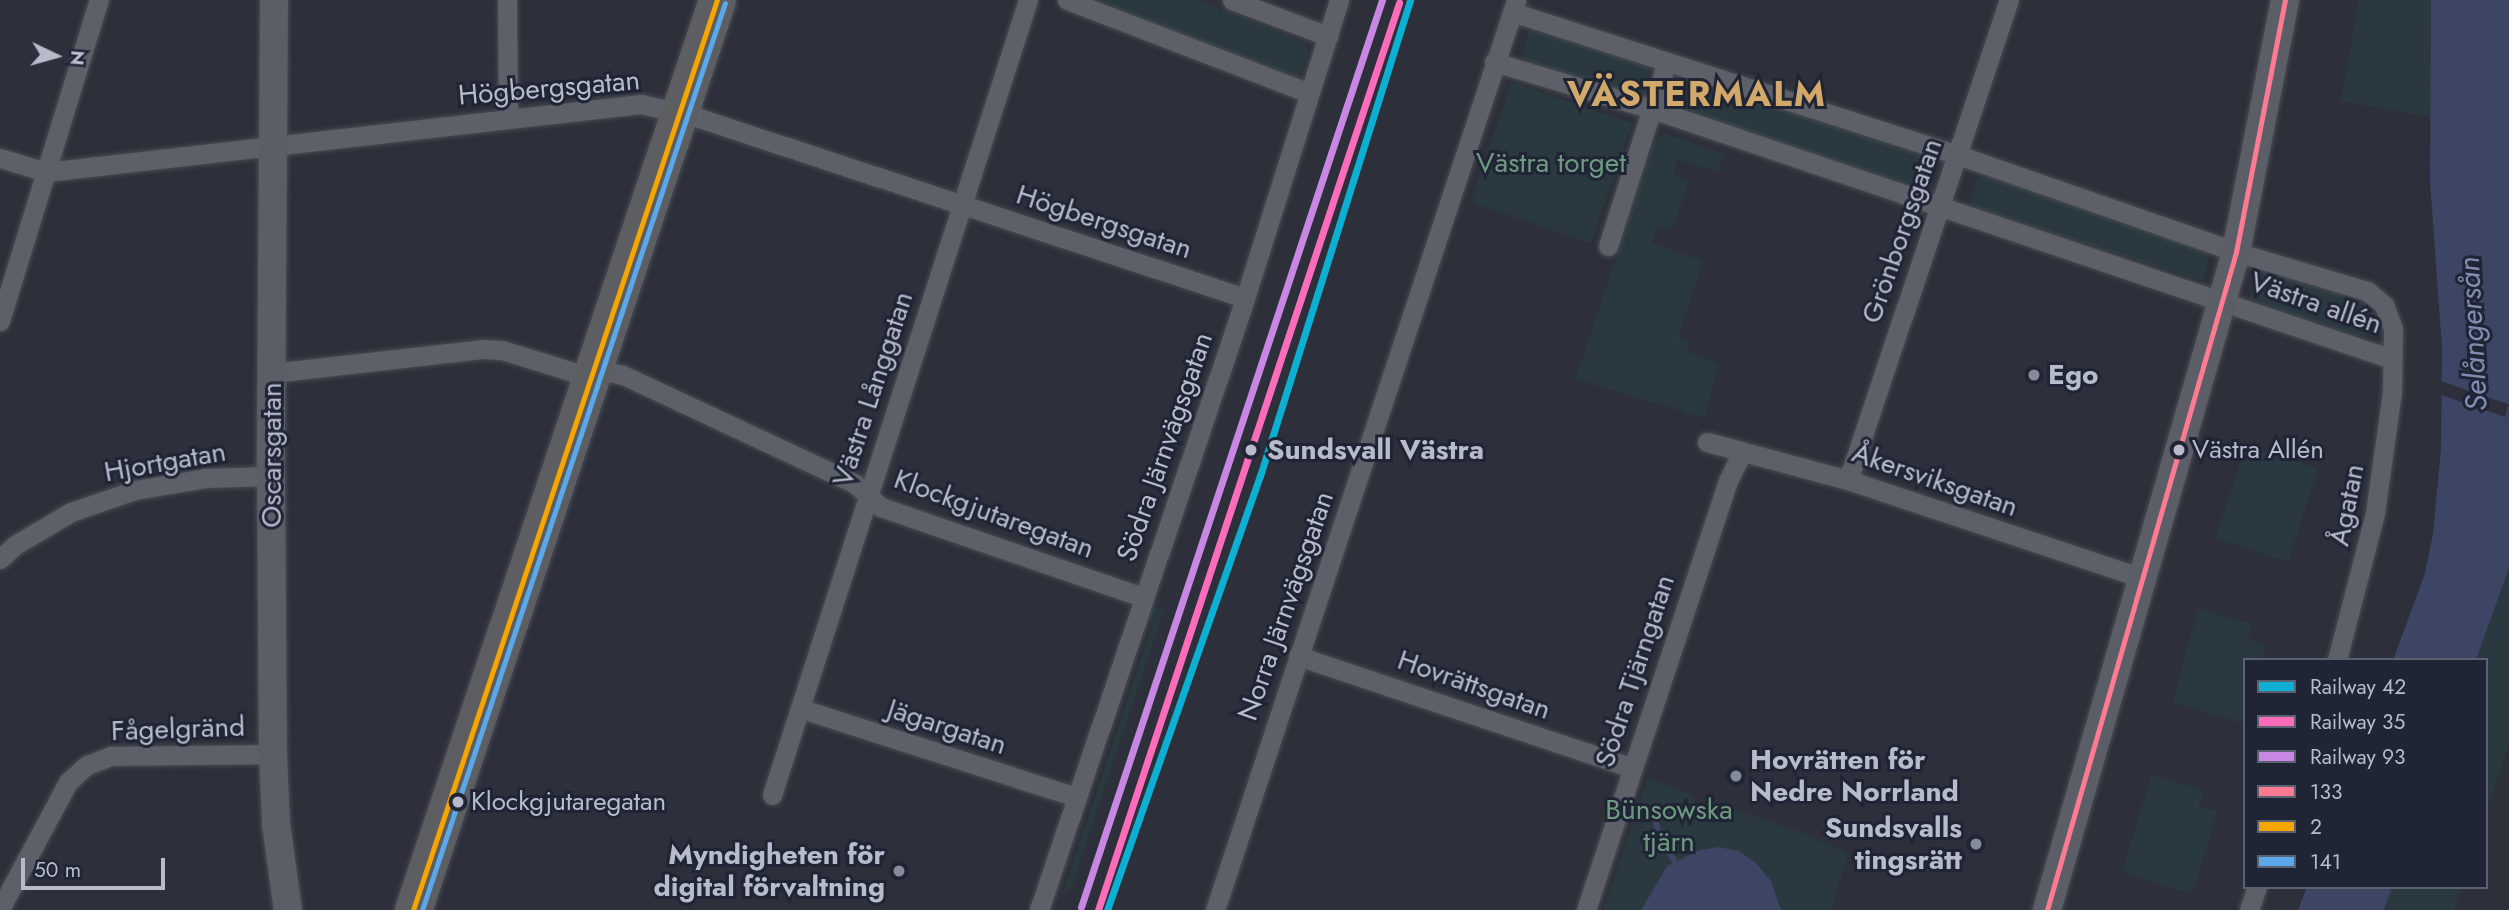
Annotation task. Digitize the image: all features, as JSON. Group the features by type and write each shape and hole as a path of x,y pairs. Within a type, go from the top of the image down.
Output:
{"highway":[{"path":"412,910 599,374 685,114 717,0"},
{"path":"685,114 729,0"},
{"path":"438,910 531,609 599,374"}],"street":[{"path":"0,321 99,0"},
{"name":"Oscarsgatan","path":"274,0 271,476 273,754 276,824 288,910"},
{"path":"507,0 508,117"},
{"name":"Västra Långgatan","path":"772,795 802,709 1028,0"},
{"path":"1068,0 1310,93"},
{"path":"1232,0 1328,36"},
{"name":"Södra Järnvägsgatan","path":"1040,910 1245,298 1339,0"},
{"name":"Grönborgsgatan","path":"1848,480 1942,207 2009,0"},
{"path":"2047,910 2236,252 2285,0"},
{"name":"Västra allén","path":"1494,62 1652,109 2392,359 2393,329 2385,305 2367,291 2236,252 1958,155 1666,64 1514,6"},
{"name":"Norra Järnvägsgatan","path":"1215,910 1514,6"},
{"path":"1608,246 1666,64"},
{"name":"Högbergsgatan","path":"0,159 46,172 508,117 641,104 685,114 1245,298"},
{"name":"Klockgjutaregatan","path":"272,373 482,349 502,350 599,374 854,483 881,507 1143,597"},
{"name":"Ågatan","path":"2338,658 2375,513 2392,392 2392,359"},
{"name":"Åkersviksgatan","path":"1707,442 1848,480 2143,578"},
{"name":"Södra Tjärngatan","path":"1586,910 1727,483 1742,452"},
{"name":"Hjortgatan","path":"0,559 15,545 71,512 135,490 205,478 271,476"},
{"name":"Hovrättsgatan","path":"1298,656 1632,768"},
{"name":"Jägargatan","path":"802,709 1076,797"},
{"name":"Fågelgränd","path":"0,909 68,782 87,765 110,756 273,754"},
{"path":"2249,910 2256,889"}],"green space":[{"path":"1089,0 1199,0 1302,41 1309,49 1300,76 1289,78"},
{"path":"2359,0 2431,0 2430,117 2341,101"},
{"path":"1530,27 1645,65 1649,71 1642,96 1634,98 1521,59"},
{"path":"1678,75 1930,158 1936,166 1928,192 1670,109 1664,102 1671,79"},
{"name":"Västra torget","path":"1512,82 1632,123 1591,243 1471,202"},
{"path":"1665,134 1724,155 1718,172 1678,159 1673,175 1689,181 1672,230 1658,225 1652,243 1703,261 1678,337 1690,342 1687,353 1718,363 1704,418 1576,379 1656,137"},
{"path":"1985,176 2207,247 2210,251 2203,281 1974,209 1971,202 1977,180"},
{"path":"2260,264 2354,292 2369,304 2374,328 2369,335 2358,336 2249,300"},
{"path":"2246,445 2318,468 2288,562 2216,538"},
{"path":"2509,568 2509,744 2488,806 2488,658 2477,658"},
{"path":"1152,606 1164,610 1072,887 1062,896 1153,622 1149,615"},
{"path":"2198,609 2252,624 2248,639 2266,645 2262,658 2243,658 2242,723 2173,702"},
{"path":"2152,775 2203,790 2199,807 2218,811 2192,894 2122,872"},
{"name":"Bünsowska tjärn","path":"1648,778 1692,795 1696,803 1708,806 1713,802 1801,832 1848,854 1831,910 1781,910 1778,898 1667,866 1641,910 1603,910"},
{"path":"2391,889 2460,889 2454,910 2384,910"}],"water":[{"name":"Selångersån","path":"2431,0 2509,0 2509,568 2477,658 2394,658 2425,573 2433,534 2441,448 2442,348 2430,181"},
{"name":"Bünsowska tjärn","path":"1718,847 1739,851 1756,863 1771,881 1781,910 1641,910 1667,866 1697,851"},
{"path":"2306,889 2391,889 2384,910 2298,910"}],"pier":[{"path":"2438,380 2509,404 2505,417 2434,392"}],"waterway":[{"path":"1653,811 1659,835 1675,862"}],"rail line":[{"name":"93","path":"1081,907 1382,0"},
{"name":"42","path":"1107,910 1260,476 1410,0"},
{"name":"35","path":"1098,910 1399,3"}],"transit line":[{"name":"2","path":"413,910 717,0"},
{"name":"133","path":"2047,910 2236,252 2285,0"},
{"name":"141","path":"422,910 725,3"}],"place":[{"name":"Ego","path":"2034,375"},
{"name":"Sundsvall Västra","path":"1251,450"},
{"name":"Västra Allén","path":"2179,450"},
{"name":"Hovrätten för Nedre Norrland","path":"1736,776"},
{"name":"Klockgjutaregatan","path":"458,802"},
{"name":"Sundsvalls tingsrätt","path":"1976,844"},
{"name":"Myndigheten för digital förvaltning","path":"899,871"}],"district":[{"name":"VÄSTERMALM","path":"1697,94"}]}
